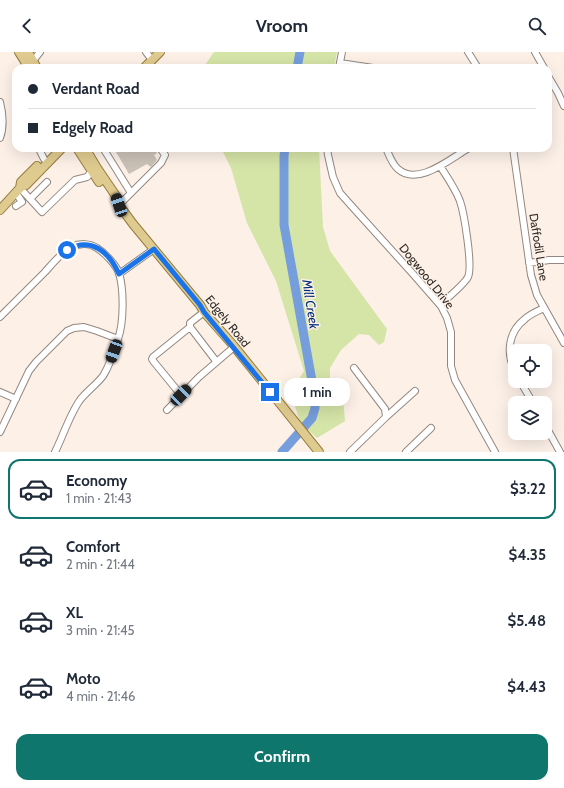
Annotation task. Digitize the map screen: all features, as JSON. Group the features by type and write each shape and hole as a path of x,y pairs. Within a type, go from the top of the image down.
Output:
{"main road":[{"path":"19,52 31,64"},
{"path":"28,52 32,64"},
{"path":"148,64 160,52"},
{"path":"18,191 22,182 50,152"},
{"path":"0,210 58,152"},
{"name":"Edgely Road","path":"80,152 114,202 119,205"},
{"name":"Edgely Road","path":"87,152 116,196 119,205 200,305 204,312 319,452"}],"street":[{"path":"34,64 40,52"},
{"path":"146,52 152,60"},
{"path":"339,64 342,52"},
{"path":"468,52 476,64"},
{"path":"535,52 542,64"},
{"path":"552,83 564,106"},
{"path":"0,102 3,122 0,138"},
{"path":"40,152 44,159"},
{"path":"107,152 131,193"},
{"path":"119,205 161,163 164,155 162,152"},
{"name":"Dogwood Drive","path":"328,152 333,177 340,193 440,305 447,318 451,332 451,366 455,380 495,452"},
{"path":"388,152 394,165 400,171 415,176 440,166 463,152"},
{"name":"Daffodil Lane","path":"514,152 529,264 535,289 564,343"},
{"path":"440,166 456,192 462,209 470,268 465,282 440,305"},
{"path":"18,191 30,199 42,212 75,180 86,177 92,171"},
{"path":"30,199 47,182"},
{"path":"16,206 22,202 18,191"},
{"path":"0,317 60,256 73,247 86,244 96,247 108,258 119,274 122,318 118,339 110,364 103,376 90,388 79,402 55,452"},
{"path":"119,274 154,249"},
{"path":"529,264 549,260 564,260"},
{"path":"510,344 512,336 524,319 544,308"},
{"path":"181,395 152,359 155,354 190,327 190,323 204,312"},
{"path":"0,432 29,371 67,331 74,328 84,327 118,339"},
{"path":"190,327 216,361"},
{"path":"167,410 216,361 234,347"},
{"path":"354,368 385,409 386,417"},
{"path":"350,452 415,391"},
{"path":"0,392 16,399"},
{"path":"406,452 431,428"},
{"path":"552,438 560,452"}],"green space":[{"path":"214,52 337,52 335,64 206,64"},
{"path":"223,152 319,152 323,227 330,251 387,329 384,342 379,345 369,335 359,334 341,350 330,368 330,395 343,397 345,421 317,438 300,423 291,392 304,371 276,281 247,223 231,168"}],"building":[{"path":"116,152 156,152 154,155 157,160 151,167 147,164 129,174"}],"waterway":[{"name":"Mill Creek","path":"298,64 300,52"},
{"name":"Mill Creek","path":"282,452 312,418 315,408 314,392 284,225 284,152"}],"route":[{"path":"67,250 77,245 86,244 96,247 108,258 119,274 154,249 270,392"}]}
